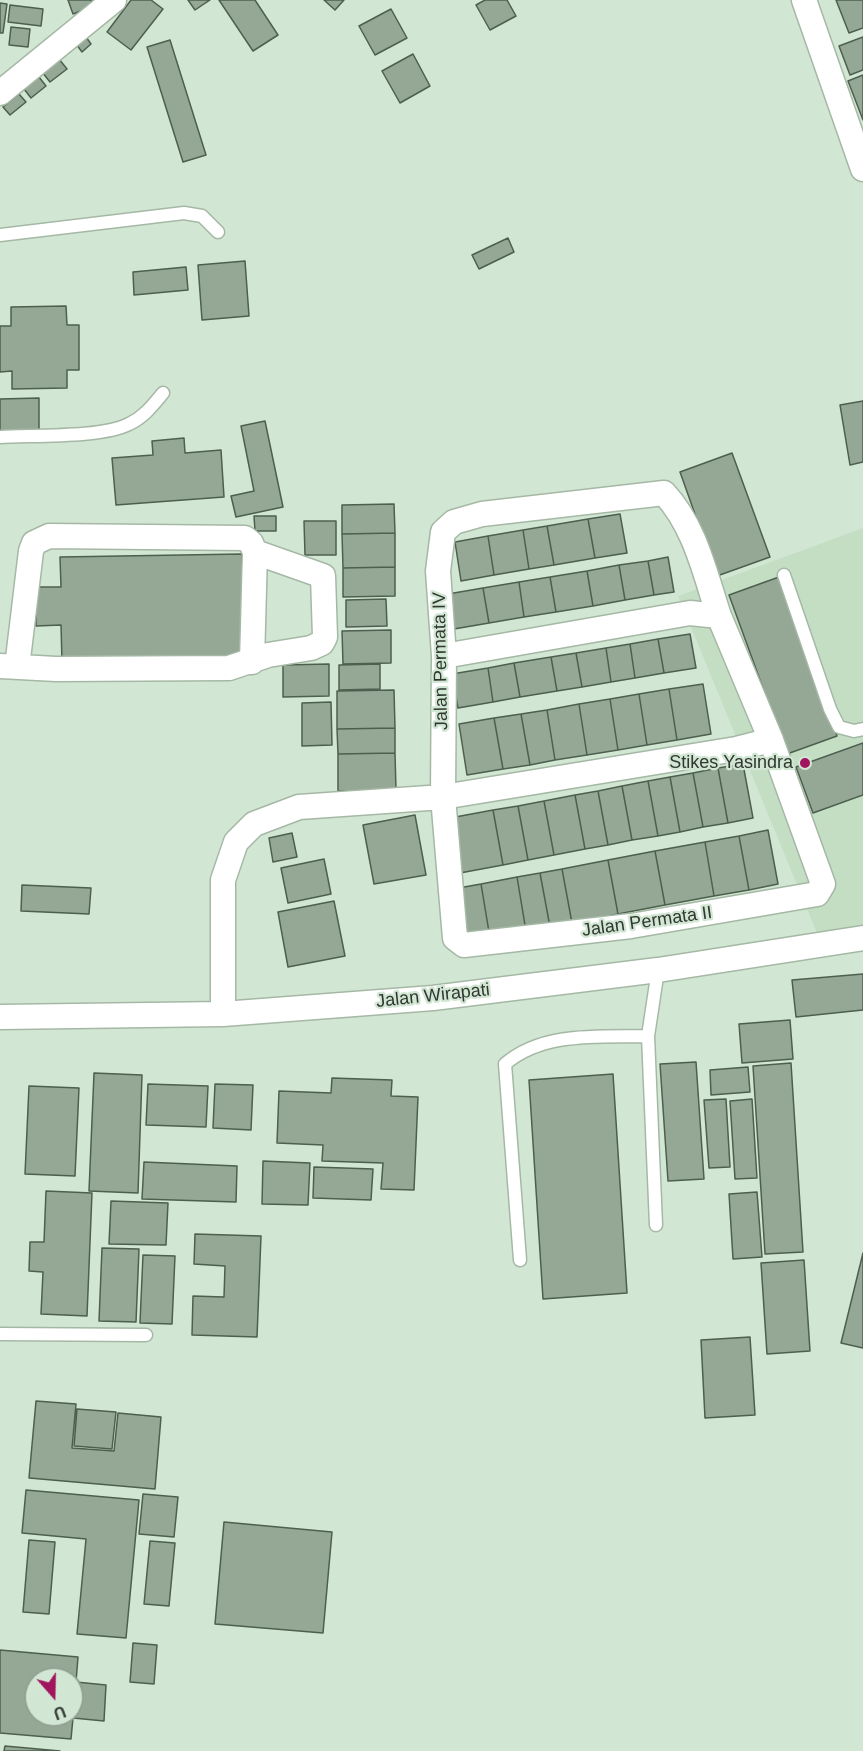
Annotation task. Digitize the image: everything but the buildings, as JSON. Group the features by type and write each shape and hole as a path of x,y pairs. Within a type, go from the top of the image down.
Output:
{"street":[{"path":"0,93 114,0"},
{"path":"804,0 863,169"},
{"name":"Jalan Permata IV","path":"442,797 444,656 438,571 443,532 447,527 482,514 664,493 675,505 692,534 719,616"},
{"path":"252,662 255,552 251,543 245,538 49,536 40,538 34,543 8,666 229,668 252,662 268,655 315,647 322,643 325,637 323,576 255,552"},
{"path":"224,1014 223,880 230,855 245,832 272,816 299,807 442,797 736,749 771,740 719,616 690,614 444,656"},
{"name":"Jalan Permata II","path":"442,797 454,933 458,943 464,945 631,926 811,897 818,894 823,884 771,740"},
{"name":"Jalan Wirapati","path":"0,1017 224,1014 433,998 658,970 863,938"}],"lane":[{"path":"0,235 184,213 202,216 218,232"},
{"path":"0,437 100,431 128,425 145,414 163,393"},
{"path":"784,575 830,709 839,727 854,731 863,729"},
{"path":"656,1225 648,1036 658,970"},
{"path":"520,1260 505,1064 517,1054 530,1048 563,1039 648,1036"},
{"path":"0,1334 146,1335"}],"shaded area":[{"name":"Stikes Yasindra","path":"863,528 863,930 819,938 678,596"}],"place":[{"name":"Stikes Yasindra","path":"805,763"}]}
